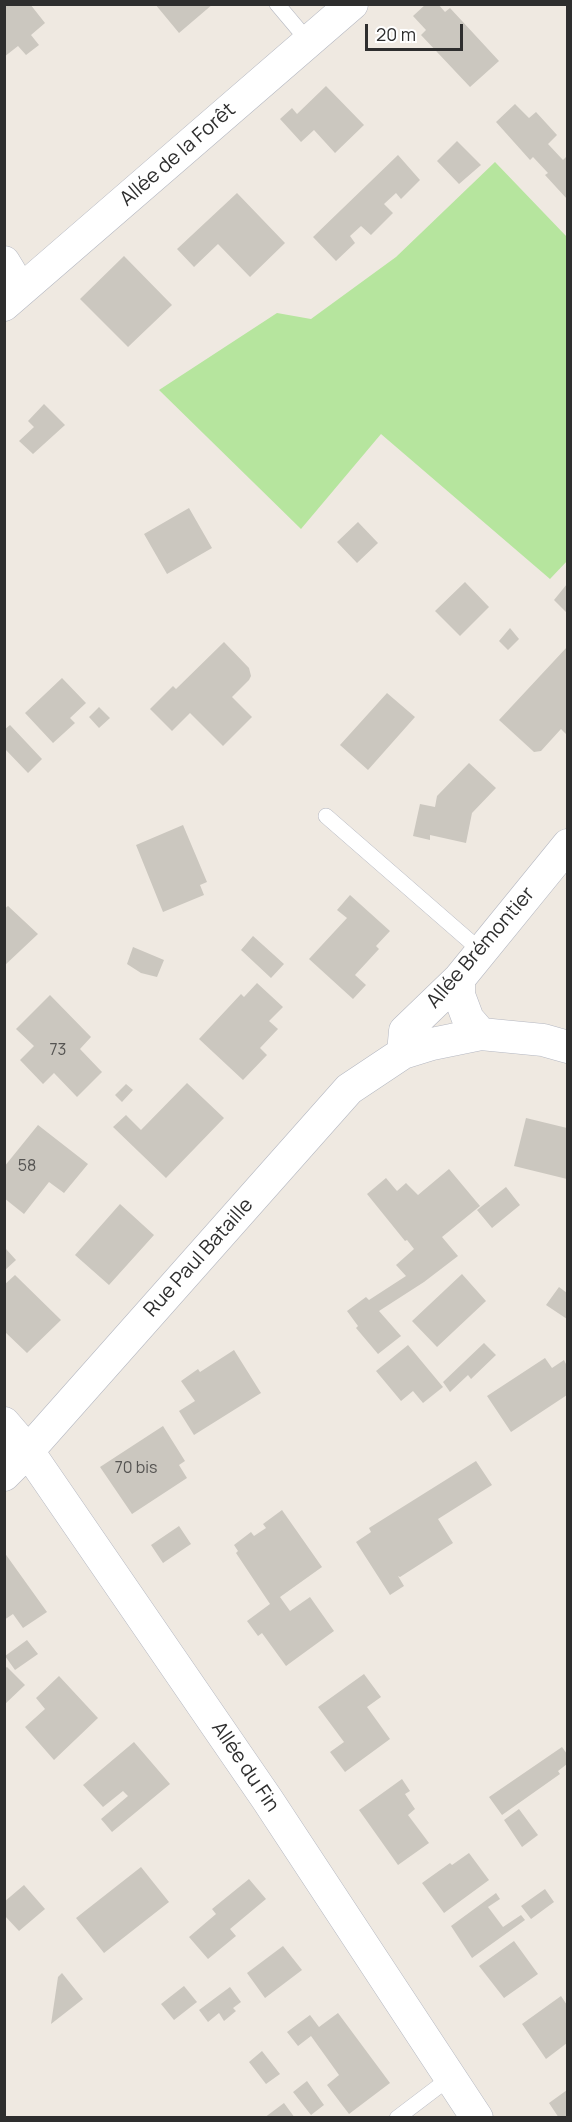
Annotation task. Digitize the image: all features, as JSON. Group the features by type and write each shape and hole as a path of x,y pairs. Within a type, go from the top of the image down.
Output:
{"street":[{"name":"Allée de la Forêt","path":"13,297 352,4"},
{"path":"4,262 13,297"},
{"name":"Allée Brémontier","path":"403,1053 405,1031 459,979 567,845"},
{"path":"459,979 459,995 468,1019 482,1034"},
{"name":"Rue Paul Bataille","path":"4,1475 28,1451 350,1089 403,1053 432,1044 482,1034 543,1040 567,1047"},
{"name":"Allée du Fin","path":"4,1423 28,1451 267,1799 477,2118"}],"lane":[{"path":"277,4 309,42"},
{"path":"326,816 481,951"},
{"path":"396,2118 451,2077"}],"green space":[{"path":"495,162 567,237 568,560 550,579 381,434 301,529 159,390 277,313 311,319 396,257"}],"building":[{"path":"4,4 30,4 45,23 31,35 39,45 26,55 18,46 4,57"},
{"path":"155,4 213,4 179,33"},
{"path":"426,4 438,4 445,12 450,8 499,61 470,87 421,35 426,30 413,16"},
{"path":"326,86 364,125 335,153 314,130 301,142 280,119 292,108 297,114"},
{"path":"515,104 529,118 536,112 557,135 548,144 563,160 567,156 567,199 545,175 548,173 533,157 530,160 496,122"},
{"path":"457,141 481,165 459,184 437,161"},
{"path":"398,155 420,180 401,199 396,193 384,204 393,213 371,235 361,226 350,236 355,243 336,261 313,237"},
{"path":"237,193 285,243 250,277 218,244 194,267 177,249"},
{"path":"124,256 172,305 128,347 80,299"},
{"path":"44,404 65,425 33,454 19,441 34,427 28,421"},
{"path":"189,508 212,548 167,574 144,534"},
{"path":"358,522 378,543 357,563 337,542"},
{"path":"465,582 489,607 460,636 435,611"},
{"path":"567,584 567,613 554,600"},
{"path":"510,628 519,639 508,650 499,641"},
{"path":"224,642 249,668 251,676 249,680 232,697 252,717 223,746 190,713 172,731 150,709 173,686 176,689"},
{"path":"567,647 567,735 561,729 541,751 534,752 499,720"},
{"path":"62,678 86,703 70,718 75,723 53,743 25,713"},
{"path":"387,693 415,717 368,770 340,745"},
{"path":"99,707 110,718 99,728 89,717"},
{"path":"10,725 42,759 28,773 4,748 4,730"},
{"path":"469,763 496,788 472,813 466,843 430,835 430,840 413,836 420,804 435,807 437,796"},
{"path":"183,825 207,882 200,885 204,895 163,912 136,845"},
{"path":"350,895 390,931 376,946 379,949 355,975 366,985 353,999 309,959 347,918 337,910"},
{"path":"8,906 38,934 4,966 4,909"},
{"path":"253,936 284,964 271,978 241,950"},
{"path":"133,947 164,960 157,977 141,973 127,964"},
{"path":"257,983 283,1007 269,1021 278,1029 260,1048 267,1055 243,1080 199,1039 241,994 244,997"},
{"path":"50,995 91,1037 80,1049 102,1072 77,1097 54,1073 43,1084 20,1060 34,1046 16,1029"},
{"path":"187,1083 224,1118 166,1178 113,1127 126,1115 141,1130"},
{"path":"126,1084 133,1090 122,1102 115,1095"},
{"path":"526,1118 567,1128 567,1179 514,1166"},
{"path":"38,1125 88,1164 64,1193 49,1182 24,1214 4,1198 4,1167"},
{"path":"449,1169 480,1206 442,1237 458,1256 424,1282 379,1311 401,1336 378,1354 356,1328 358,1326 347,1311 366,1297 369,1300 406,1276 396,1265 414,1249 367,1194 386,1178 397,1191 406,1183 418,1195"},
{"path":"506,1187 520,1205 492,1228 477,1210"},
{"path":"120,1204 154,1235 109,1285 75,1255"},
{"path":"6,1249 16,1260 4,1271 4,1251"},
{"path":"462,1274 486,1301 437,1347 412,1321"},
{"path":"15,1275 61,1320 27,1353 4,1331 4,1285"},
{"path":"559,1287 567,1293 567,1319 546,1305"},
{"path":"484,1343 496,1355 471,1379 468,1375 450,1392 443,1382"},
{"path":"408,1345 443,1387 423,1403 413,1391 401,1401 376,1371"},
{"path":"234,1350 261,1393 194,1435 179,1411 195,1401 181,1381 198,1369 200,1372"},
{"path":"545,1358 552,1368 564,1360 567,1366 567,1395 511,1432 487,1396"},
{"path":"163,1426 185,1461 179,1465 187,1478 132,1514 100,1467"},
{"path":"476,1461 492,1485 438,1519 453,1543 400,1577 398,1576 404,1586 390,1595 356,1542 371,1532 369,1528"},
{"path":"282,1510 322,1567 280,1597 290,1611 310,1597 334,1631 286,1666 262,1633 258,1636 247,1621 270,1604 236,1553 238,1551 234,1545 251,1532 254,1536 266,1528 263,1524"},
{"path":"179,1526 191,1544 163,1563 151,1545"},
{"path":"4,1552 47,1612 23,1628 13,1614 4,1620"},
{"path":"27,1640 38,1654 15,1670 5,1656"},
{"path":"7,1667 25,1685 4,1705 4,1669"},
{"path":"364,1674 381,1697 367,1707 390,1739 345,1772 330,1752 344,1742 318,1707"},
{"path":"59,1676 98,1718 54,1760 25,1727 45,1709 36,1698"},
{"path":"134,1742 170,1784 112,1832 101,1819 128,1796 123,1791 103,1807 83,1785"},
{"path":"562,1747 567,1754 567,1764 558,1771 560,1774 502,1815 489,1797"},
{"path":"402,1779 410,1791 405,1794 415,1809 408,1815 429,1843 398,1865 359,1810"},
{"path":"519,1809 538,1835 522,1847 504,1820"},
{"path":"469,1853 489,1880 444,1913 422,1883"},
{"path":"141,1867 169,1902 104,1953 76,1918"},
{"path":"249,1879 266,1899 230,1929 236,1936 208,1959 189,1937 216,1914 212,1909"},
{"path":"24,1885 45,1909 19,1931 4,1915 4,1902"},
{"path":"545,1889 554,1902 531,1919 521,1906"},
{"path":"496,1893 500,1899 488,1907 503,1927 521,1915 525,1920 472,1958 451,1926"},
{"path":"514,1941 538,1974 504,1998 479,1966"},
{"path":"283,1946 302,1970 265,1998 247,1973"},
{"path":"62,1973 83,1999 51,2024 58,1977"},
{"path":"184,1986 197,2002 174,2020 161,2004"},
{"path":"230,1987 241,2002 233,2008 236,2011 224,2021 219,2013 208,2022 199,2010"},
{"path":"561,1996 567,2005 567,2043 546,2059 522,2024"},
{"path":"338,2013 390,2083 349,2114 327,2085 339,2075 311,2036 298,2046 287,2032 310,2015 319,2027"},
{"path":"262,2051 280,2074 266,2084 249,2062"},
{"path":"307,2081 324,2105 311,2115 293,2092"},
{"path":"567,2090 567,2118 559,2118 549,2103"},
{"path":"284,2103 295,2118 264,2118"}]}
